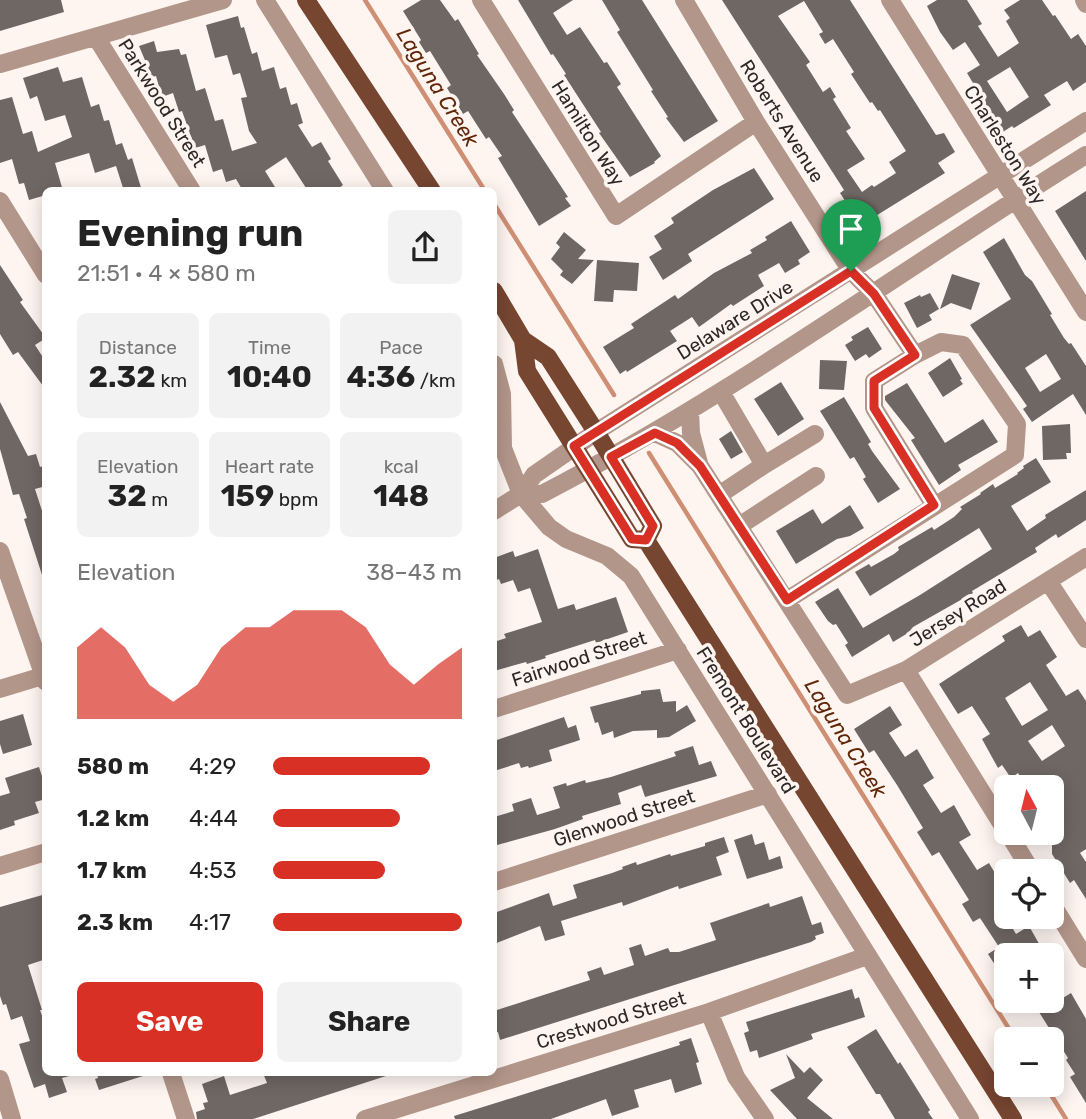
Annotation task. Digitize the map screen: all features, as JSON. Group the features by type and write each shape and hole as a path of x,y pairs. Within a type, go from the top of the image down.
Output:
{"main road":[{"path":"306,0 429,187"},
{"name":"Fremont Boulevard","path":"497,296 523,340 527,371 632,539 646,540"},
{"name":"Fremont Boulevard","path":"523,340 548,357 596,432 653,526 646,540"},
{"name":"Fremont Boulevard","path":"646,540 1013,1119"}],"street":[{"path":"0,65 223,0"},
{"path":"265,0 382,187"},
{"name":"Hamilton Way","path":"481,0 616,216 756,122"},
{"name":"Roberts Avenue","path":"684,0 756,122 851,271 874,294 915,355"},
{"name":"Charleston Way","path":"890,0 1086,312"},
{"name":"Parkwood Street","path":"96,37 190,187"},
{"name":"Delaware Drive","path":"497,509 521,494 534,475 574,446 1086,121"},
{"name":"Delaware Drive","path":"521,494 542,494 655,433 1086,155"},
{"path":"0,201 42,269"},
{"path":"655,433 677,443 700,466 787,600 1015,455 1017,424 963,345 941,342 874,381 874,408 934,505"},
{"name":"Fremont Boulevard","path":"497,376 502,394 503,448 521,494 549,527 566,539 607,556 631,576 970,1119"},
{"path":"720,392 764,465"},
{"path":"690,411 692,439 700,466"},
{"path":"719,495 815,434"},
{"path":"739,526 816,476"},
{"path":"0,551 42,669"},
{"name":"Jersey Road","path":"787,600 847,695 906,670 1086,557"},
{"path":"1048,581 1086,639"},
{"name":"Fairwood Street","path":"497,708 678,650"},
{"path":"906,670 994,811"},
{"path":"0,689 42,678"},
{"name":"Glenwood Street","path":"497,881 768,794"},
{"path":"0,866 42,853"},
{"path":"1064,923 1086,959"},
{"name":"Crestwood Street","path":"365,1119 709,1012 867,956"},
{"path":"709,1012 736,1077 765,1119"},
{"path":"172,1076 186,1119"},
{"path":"0,1079 12,1119"}],"building":[{"path":"0,0 61,0 64,12 0,31"},
{"path":"421,0 440,0 455,21 458,19 479,54 477,55 514,110 512,112 568,197 565,198 571,206 539,226 498,158 502,156 489,137 486,139 468,111 463,114 447,88 451,85 430,51 426,53 419,42 421,40 403,11"},
{"path":"518,0 573,0 553,13 567,35 580,27 604,63 607,62 621,84 617,87 661,156 655,163 630,177 599,133 601,132 564,75 566,74 553,54 551,55"},
{"path":"602,0 642,0 718,121 684,142 666,118 668,117 617,32 620,30"},
{"path":"722,0 850,0 936,135 944,133 955,152 938,163 945,173 874,217 872,214 859,222 840,193 844,190","holes":["804,1 823,32 819,34 825,44 833,39 854,72 851,74 870,103 880,110 906,151 889,162 896,173 862,192 847,170 865,159 846,131 851,128 833,99 836,97 830,87 823,92 806,65 810,62 778,16"]},
{"path":"937,0 967,0 982,24 978,26 998,57 1019,43 1006,21 1010,18 1004,10 1020,0 1042,0 1071,39 1078,34 1086,46 1086,82 1073,91 1067,81 1044,95 1051,105 997,136 979,107 985,103 967,73 980,65 965,42 953,50 927,6","holes":["1010,67 1029,97 1007,112 987,81"]},
{"path":"238,16 252,54 257,52 262,71 274,67 280,89 286,87 291,105 297,103 303,123 298,125 312,147 321,142 331,159 328,161 343,185 305,187 286,157 265,171 275,187 241,187 236,179 226,182 222,169 213,172 205,145 195,148 173,93 162,97 156,76 152,77 139,46 154,41 157,52 179,49 181,55 186,54 196,91 205,88 215,121 223,119 232,151 257,143 249,131 241,98 247,97 240,73 233,75 227,55 215,58 206,25"},
{"path":"58,67 63,82 82,77 91,107 99,104 104,121 109,120 116,145 122,143 128,160 132,158 141,187 123,187 116,166 95,173 89,153 55,163 62,187 42,187 42,196 29,200 24,183 19,184 12,159 0,163 0,100 12,97 23,134 32,131 38,152 72,137 65,115 45,121 37,96 30,99 23,78"},
{"path":"754,168 774,199 688,254 692,261 663,280 649,257 662,249 654,236 674,223 671,218 713,190"},
{"path":"1086,191 1086,261 1055,211"},
{"path":"791,221 810,252 798,260 800,264 785,273 779,263 758,275 764,286 733,306 731,304 699,327 692,317 670,331 677,341 620,374 603,347 634,328 631,324 675,295 678,299 714,273 752,253 750,250 767,240 765,237"},
{"path":"564,232 586,250 578,259 594,260 572,284 560,275 563,271 551,259 560,247 556,243"},
{"path":"1004,238 1064,338 1071,343 1086,366 1086,415 1073,394 1032,422 1023,409 1027,406 970,325 1011,299 983,252","holes":["1046,354 1061,379 1040,392 1025,368"]},
{"path":"597,260 639,263 637,291 614,290 613,302 594,301"},
{"path":"0,265 23,300 20,302 42,332 42,341 35,345 42,356 42,385 18,352 13,355 0,334"},
{"path":"952,274 980,283 971,310 951,303 940,309"},
{"path":"930,293 939,309 929,315 932,320 917,328 904,303"},
{"path":"868,327 882,349 869,358 866,354 855,361 845,345 853,340 851,337"},
{"path":"950,358 963,384 943,397 928,373"},
{"path":"820,360 847,361 844,390 819,389"},
{"path":"781,382 804,419 778,436 754,399"},
{"path":"907,383 945,443 983,419 998,442 958,465 961,470 939,485 911,440 915,438 885,400 885,396"},
{"path":"844,397 871,442 868,444 872,451 900,489 878,503 863,479 866,477 854,457 850,459 820,411"},
{"path":"0,402 28,456 36,454 42,466 42,487 35,489 42,511 42,575 19,494 13,495 0,449"},
{"path":"1070,424 1071,453 1066,453 1067,459 1043,460 1042,426"},
{"path":"731,431 743,452 731,459 719,439"},
{"path":"1036,458 1051,482 1011,506 1027,531 1046,518 1045,515 1086,490 1086,520 1058,538 1056,534 1035,548 1037,552 913,627 893,642 889,634 852,657 845,645 848,643 836,624 828,621 815,602 838,588 863,628 992,549 979,528 870,596 855,572 869,564 871,567 894,554 899,550 898,547 932,527 934,530 954,517 962,509 960,507 993,484 995,488 1018,474 1023,466"},
{"path":"850,505 864,528 850,536 837,539 796,564 776,531 813,509 822,524"},
{"path":"538,549 558,609 574,604 576,610 616,597 628,632 596,643 595,640 527,664 526,662 497,670 497,641 506,638 504,634 542,622 530,588 518,592 513,580 501,584 497,580 497,557 513,551 515,557"},
{"path":"1021,625 1028,637 1040,630 1057,657 1046,665 1066,696 1078,689 1086,701 1086,849 1080,853 1086,862 1086,899 1074,880 1070,883 1064,873 1064,859 1055,859 1052,854 1052,845 1064,845 1064,775 1009,775 1002,765 998,768 982,739 990,734 972,706 958,714 939,684 1005,641 1002,636","holes":["1030,682 1048,710 1022,726 1005,698","1052,725 1065,746 1042,761 1028,741"]},
{"path":"660,689 663,702 676,701 676,712 687,705 696,721 669,737 657,738 657,730 633,731 614,738 613,731 602,735 590,707 641,694 641,691"},
{"path":"890,706 902,725 889,733 905,757 917,749 934,778 923,785 941,813 954,805 971,835 959,842 977,870 989,863 994,872 994,929 1013,929 1016,934 1024,929 1031,929 1039,943 996,943 980,918 973,922 962,904 969,900 939,852 932,856 917,832 923,828 897,785 874,750 869,753 854,729"},
{"path":"23,714 32,745 3,754 0,721"},
{"path":"564,717 568,728 576,725 580,740 549,750 552,761 529,768 521,768 519,763 497,770 497,740"},
{"path":"693,746 699,765 711,761 717,776 645,797 641,785 618,793 621,804 582,816 583,819 555,829 497,845 497,816 514,811 512,804 531,798 537,815 560,808 553,787 611,777 676,756 674,752"},
{"path":"39,767 42,776 42,800 35,802 39,813 14,821 15,825 0,830 0,796 10,793 5,778"},
{"path":"752,834 755,845 764,842 769,860 780,856 783,868 747,879 734,840"},
{"path":"724,837 729,852 716,857 722,875 679,889 678,886 623,906 622,902 561,921 565,935 545,941 540,926 497,943 497,912 549,893 553,906 577,898 573,885 623,869 622,867 636,862 637,865 705,846 705,843"},
{"path":"42,895 42,960 28,965 42,1010 42,1076 69,1076 62,1078 67,1092 49,1098 45,1084 34,1088 19,1044 30,1041 22,1016 11,1020 6,1004 3,1005 0,996 0,907"},
{"path":"802,896 812,925 821,922 824,933 815,936 816,939 811,942 500,1040 497,1032 497,1010 590,980 587,972 601,967 604,975 634,965 629,948 641,944 645,956 668,948 670,952 679,952 716,940 710,923 769,903 770,907"},
{"path":"994,950 994,963 988,954"},
{"path":"852,989 855,999 859,997 865,1017 811,1034 813,1039 759,1058 757,1050 750,1052 744,1033 749,1031 746,1022"},
{"path":"1071,993 1086,1019 1086,1103 1070,1077 1075,1074 1064,1052 1064,1027 1048,1027 1040,1013 1064,1013 1064,997"},
{"path":"876,1029 898,1064 900,1062 933,1119 895,1119 880,1094 876,1094 847,1047"},
{"path":"691,1038 699,1062 696,1063 702,1084 675,1093 671,1079 634,1090 639,1107 612,1116 606,1099 551,1119 455,1119 454,1116 680,1045 679,1042"},
{"path":"786,1054 804,1073 810,1067 823,1080 807,1098 833,1119 797,1119 770,1090 795,1078"},
{"path":"143,1076 99,1090 95,1079"},
{"path":"224,1076 230,1095 267,1083 264,1076 386,1076 253,1119 197,1119 196,1112 205,1109 203,1103 208,1102 202,1084"}],"waterway":[{"name":"Laguna Creek","path":"365,0 482,187"},
{"name":"Laguna Creek","path":"497,209 614,395"},
{"name":"Laguna Creek","path":"649,453 1008,1027"},
{"name":"Laguna Creek","path":"1052,1097 1066,1119"}],"route":[{"path":"851,271 874,294 915,355 874,381 874,408 934,505 787,600 700,466 677,443 655,433 611,457 653,526 646,540 632,539 574,446 851,271"}]}
